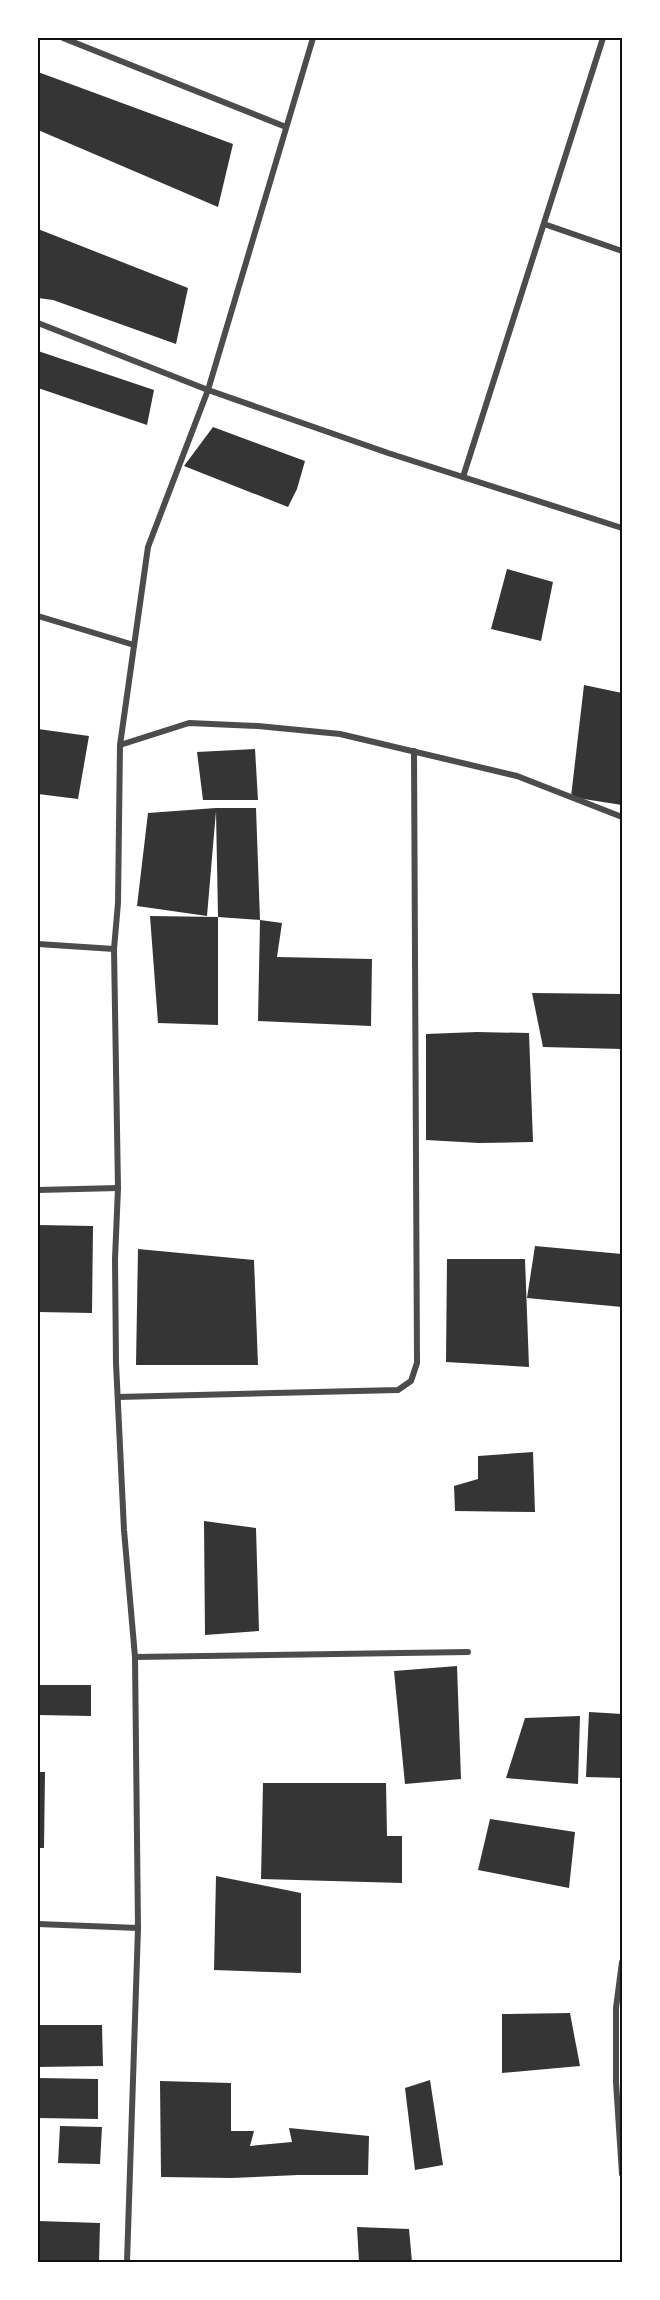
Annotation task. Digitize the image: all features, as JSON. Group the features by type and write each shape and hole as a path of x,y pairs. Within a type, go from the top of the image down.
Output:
{"street":[{"path":"63,38 286,127"},
{"path":"127,2262 138,1928 135,1657 124,1530 115,1260 118,1188 114,949 118,903 120,745 148,547 208,390 313,38"},
{"path":"463,477 603,38"},
{"path":"544,224 622,251"},
{"path":"38,323 208,390 388,453 622,528"},
{"path":"38,616 134,645"},
{"path":"120,745 189,723 258,726 340,734 517,776 622,817"},
{"path":"118,1397 398,1390 411,1381 417,1363 414,752"},
{"path":"38,944 114,949"},
{"path":"38,1190 118,1188"},
{"path":"135,1657 468,1652"},
{"path":"38,1924 138,1928"},
{"path":"622,1962 616,2008 616,2082 622,2174"}],"building":[{"path":"38,72 233,144 218,207 38,130"},
{"path":"38,229 188,288 176,344 53,300 38,298"},
{"path":"38,351 154,390 147,425 38,388"},
{"path":"213,427 305,461 297,489 288,507 184,466"},
{"path":"507,569 553,582 541,641 491,629"},
{"path":"584,685 622,693 622,805 571,797"},
{"path":"38,729 89,736 78,799 38,794"},
{"path":"255,749 258,800 203,800 197,752"},
{"path":"216,808 256,808 260,920 218,917 216,811 207,916 137,906 148,813"},
{"path":"150,916 218,917 218,1025 158,1023"},
{"path":"260,920 282,923 277,957 372,959 371,1026 258,1021"},
{"path":"532,993 622,994 622,1049 543,1047"},
{"path":"529,1033 533,1142 479,1143 426,1140 426,1034"},
{"path":"38,1225 93,1226 92,1313 38,1312"},
{"path":"535,1246 622,1254 622,1307 527,1298"},
{"path":"138,1249 254,1260 258,1365 136,1365"},
{"path":"447,1259 525,1259 529,1367 446,1362"},
{"path":"533,1452 535,1512 455,1511 454,1486 478,1479 478,1456"},
{"path":"204,1521 256,1528 259,1631 205,1635"},
{"path":"457,1666 461,1779 405,1784 394,1671"},
{"path":"38,1685 91,1685 91,1716 38,1715"},
{"path":"589,1712 622,1714 622,1778 586,1777"},
{"path":"580,1716 578,1784 506,1778 525,1718"},
{"path":"38,1772 45,1772 44,1848 38,1848"},
{"path":"263,1783 386,1783 387,1836 402,1836 402,1883 261,1879"},
{"path":"490,1819 575,1832 569,1888 478,1870"},
{"path":"216,1876 301,1893 301,1973 214,1970"},
{"path":"570,2013 580,2066 502,2073 502,2014"},
{"path":"38,2025 102,2025 103,2066 38,2067"},
{"path":"38,2078 98,2079 98,2119 38,2118"},
{"path":"430,2080 443,2165 415,2170 405,2088"},
{"path":"160,2081 231,2083 231,2131 254,2131 250,2146 292,2142 289,2128 369,2136 368,2175 161,2177"},
{"path":"60,2126 102,2127 100,2164 58,2163"},
{"path":"38,2221 100,2223 99,2262 38,2262"},
{"path":"357,2227 409,2229 412,2262 359,2262"}]}
